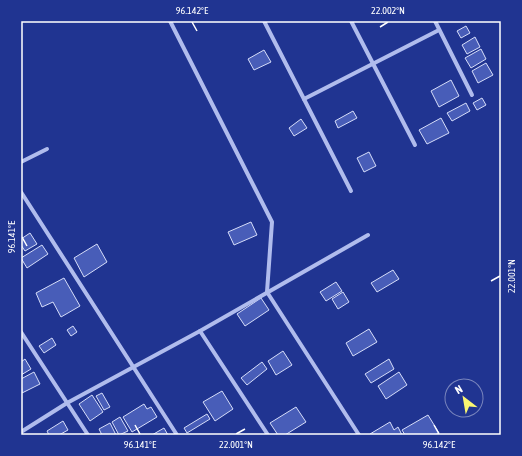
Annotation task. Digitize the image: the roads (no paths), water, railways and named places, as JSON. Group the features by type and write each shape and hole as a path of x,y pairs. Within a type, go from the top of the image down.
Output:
{"street":[{"path":"170,21 272,222 267,292 359,435"},
{"path":"264,21 351,191"},
{"path":"351,21 416,146"},
{"path":"435,21 472,95"},
{"path":"304,99 439,30"},
{"path":"21,162 47,149"},
{"path":"21,192 177,435"},
{"path":"21,432 67,403 200,331 368,235"},
{"path":"200,331 268,435"},
{"path":"21,332 88,435"}]}
